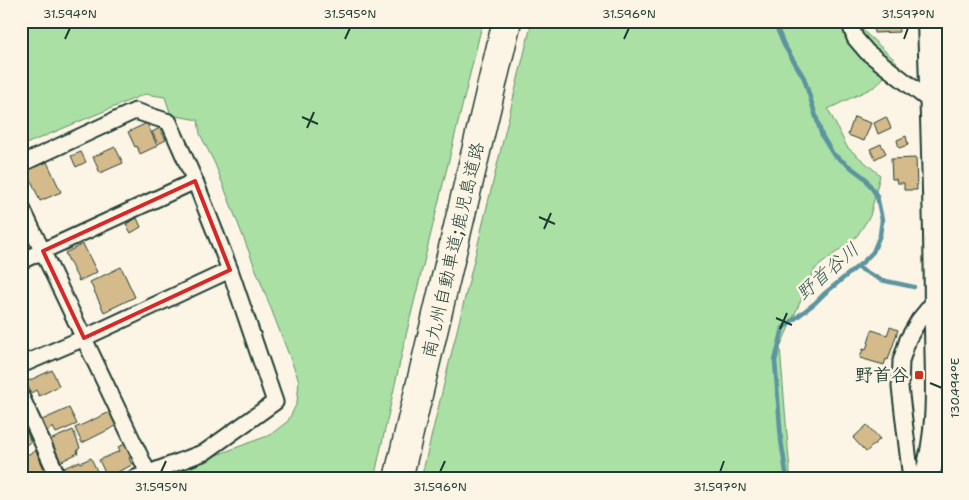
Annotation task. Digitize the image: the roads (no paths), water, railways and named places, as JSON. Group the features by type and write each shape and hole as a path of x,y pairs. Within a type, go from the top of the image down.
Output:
{"highway":[{"name":"南九州自動車道;鹿児島道路","path":"398,479 507,21"}],"main road":[{"path":"926,479 935,442 938,413 942,294 940,109 930,21"}],"street":[{"path":"849,21 855,38 867,52 940,109"},
{"path":"21,164 135,111 169,122 195,181 230,270 275,402 205,452 134,479"},
{"path":"21,261 195,181"},
{"path":"21,206 148,473"},
{"path":"21,365 230,270"},
{"path":"911,479 900,387 901,361 908,339 919,320 942,294"},
{"path":"21,396 59,479"}],"waterway":[{"name":"野首谷川","path":"774,21 784,45 804,78 822,136 833,154 865,178 877,196 882,220 880,235 873,252 815,303 783,328 775,361 781,440 787,479"},
{"path":"857,267 881,280 914,287"}],"place":[{"name":"野首谷","path":"919,375"}]}
